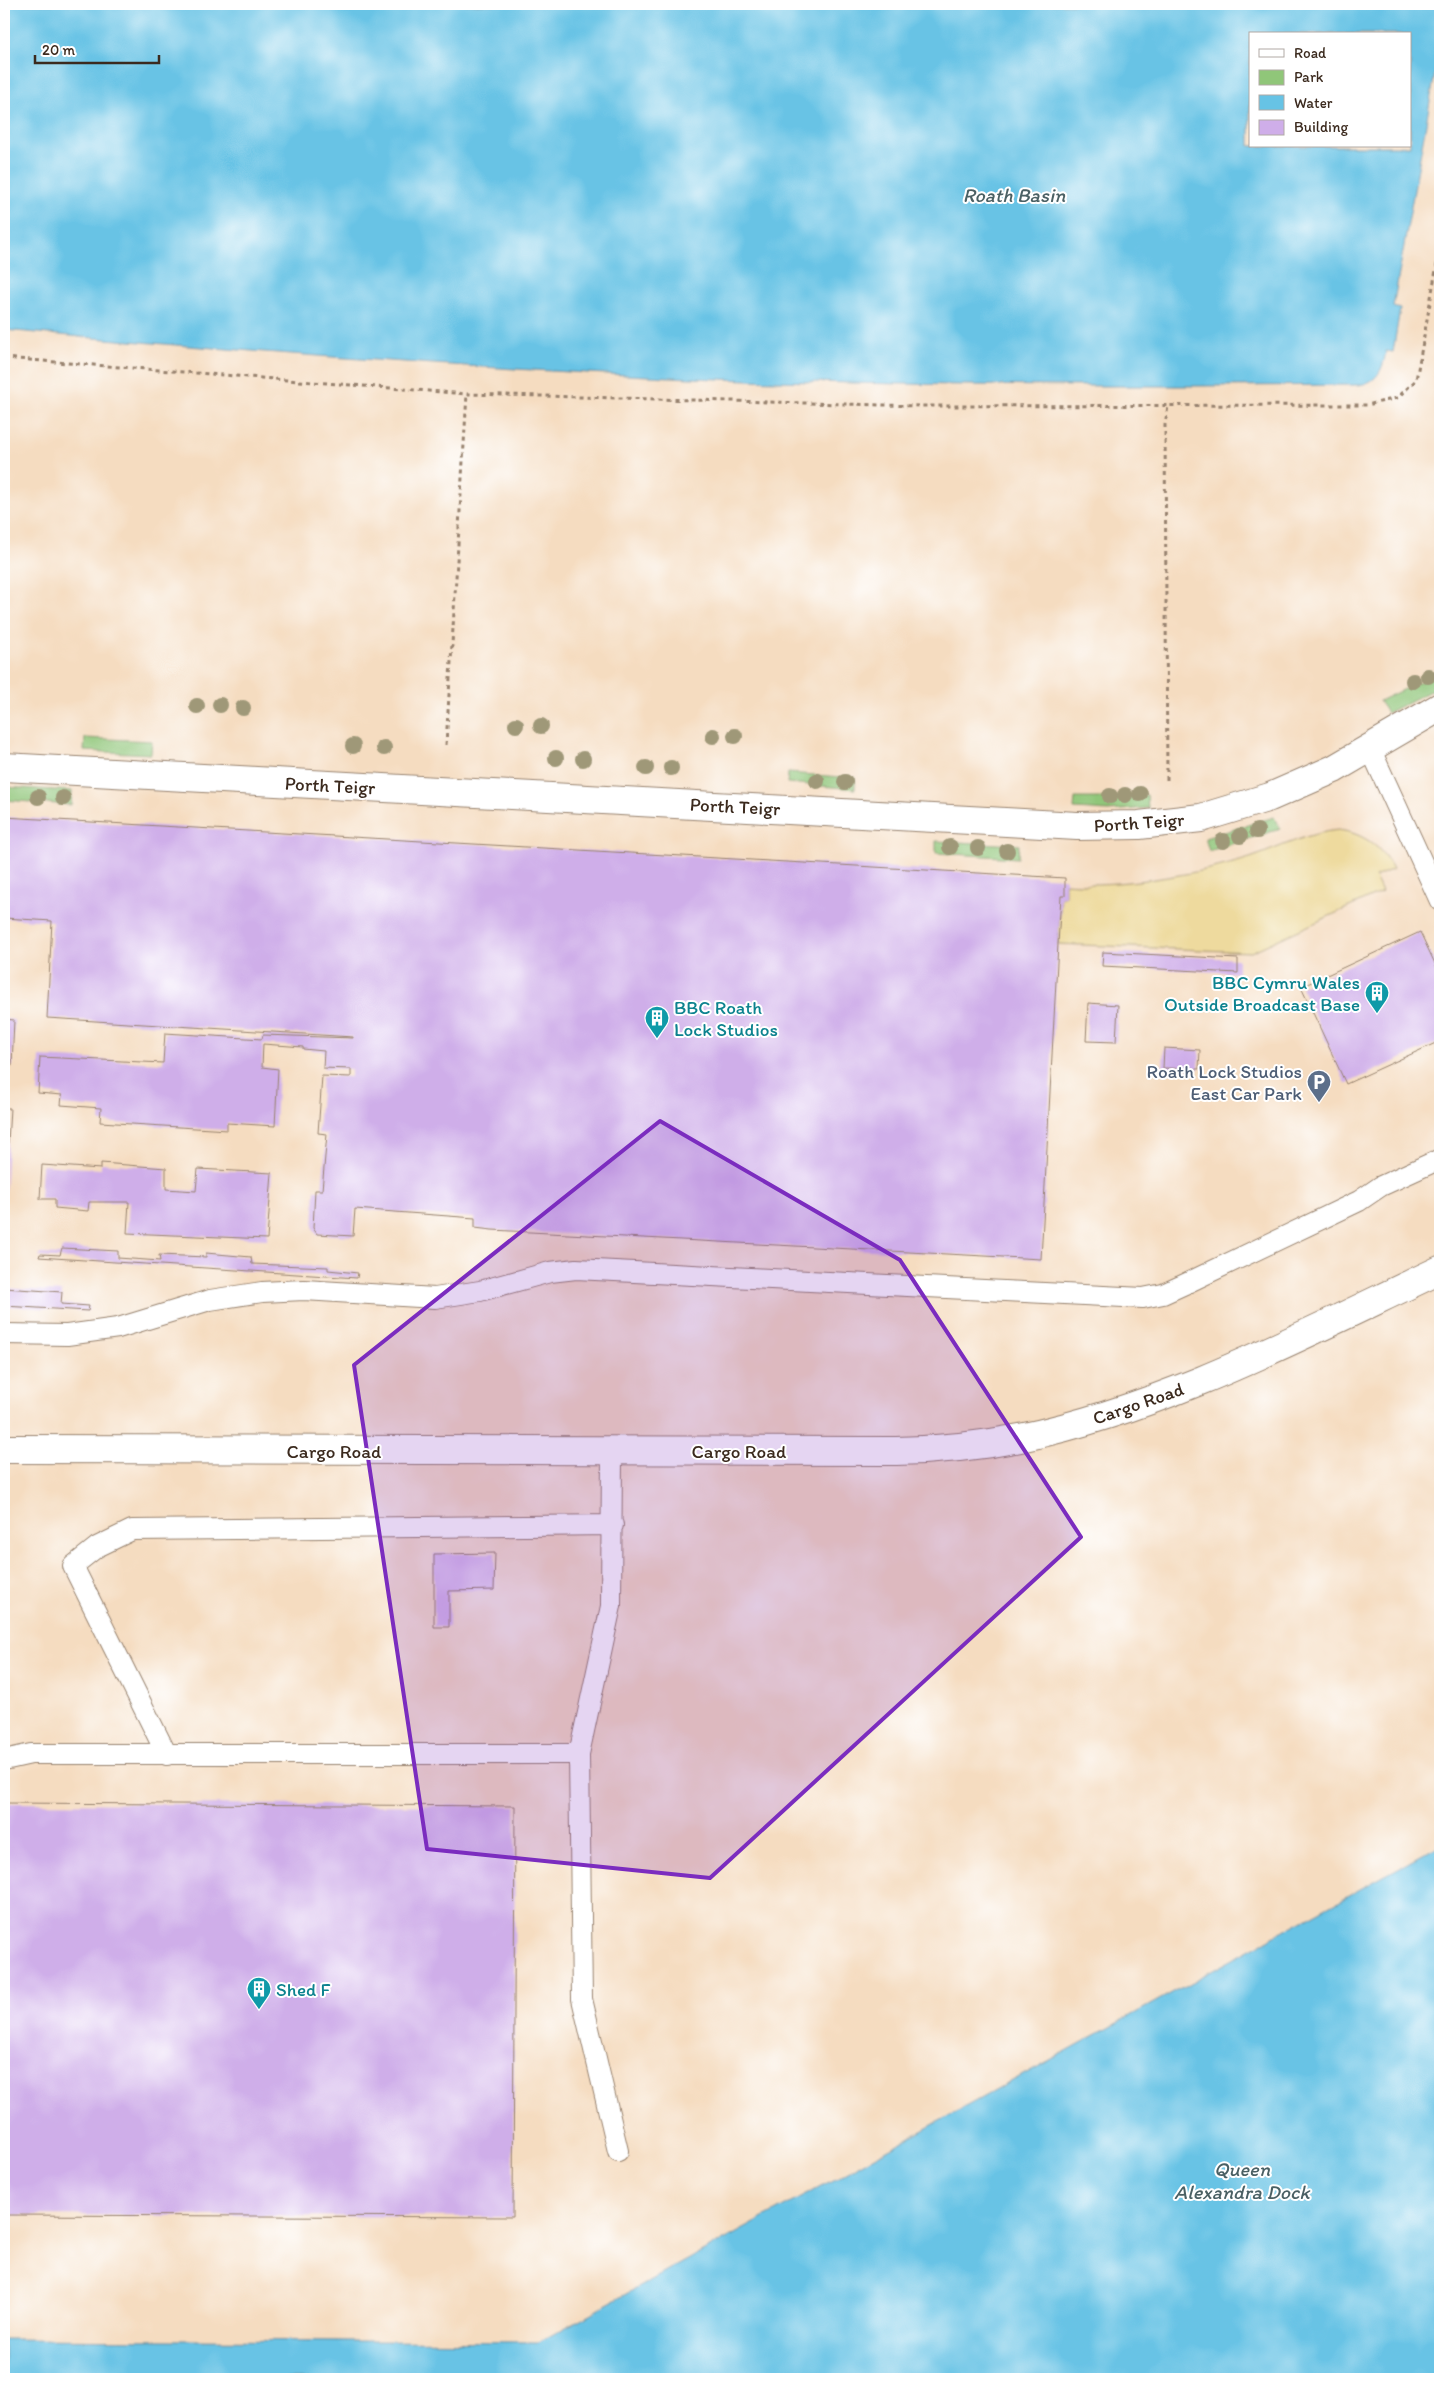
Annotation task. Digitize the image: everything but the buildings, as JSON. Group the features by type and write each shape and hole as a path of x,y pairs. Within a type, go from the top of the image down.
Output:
{"street":[{"name":"Porth Teigr","path":"4,767 1078,826 1139,825 1201,818 1270,797 1304,784 1440,707"},
{"name":"Cargo Road","path":"4,1449 937,1450 1020,1438 1122,1410 1209,1377 1440,1270"}],"lane":[{"path":"1370,748 1440,901"},
{"path":"4,1334 67,1335 118,1328 210,1300 262,1292 304,1290 434,1298 480,1291 550,1272 576,1269 1143,1298 1163,1294 1193,1280 1359,1201 1381,1186 1440,1158"},
{"path":"612,1451 611,1606 579,1754 582,1999 618,2150"},
{"path":"167,1755 73,1566 97,1547 132,1530 613,1525"},
{"path":"4,1760 31,1754 579,1754"}],"path":[{"path":"4,358 467,394 920,406 1367,405 1397,398 1416,380 1440,248"},
{"path":"446,745 467,394"},
{"path":"1167,780 1165,425 1168,406"}],"highlighted area":[{"path":"660,1121 900,1260 1081,1537 710,1878 427,1849 354,1365"}],"green space":[{"path":"1440,672 1440,686 1387,713 1379,701"},
{"path":"85,738 152,741 151,754 84,751"},
{"path":"788,773 855,778 855,789 787,783"},
{"path":"4,787 72,791 71,805 4,800"},
{"path":"1147,795 1148,808 1108,811 1074,809 1075,798"},
{"path":"1274,817 1280,829 1209,851 1205,838"},
{"path":"936,841 1019,845 1018,858 936,853"}],"sand":[{"path":"1338,830 1355,834 1370,842 1377,847 1388,861 1393,869 1375,877 1382,892 1251,952 1058,944 1061,896 1065,896 1065,883 1134,882 1183,874 1230,864 1315,834"}],"water":[{"name":"Roath Basin","path":"4,4 1440,4 1440,46 1393,307 1400,309 1393,352 1386,351 1379,374 1375,378 1359,385 1025,386 774,381 519,369 176,345 4,330"},
{"name":"Queen Alexandra Dock","path":"1440,1845 1440,2379 4,2379 4,2339 539,2342"}],"place":[{"name":"BBC Cymru Wales Outside Broadcast Base","path":"1377,1014"},
{"name":"BBC Roath Lock Studios","path":"657,1039"},
{"name":"Roath Lock Studios East Car Park","path":"1319,1103"},
{"name":"Shed F","path":"259,2010"}]}
